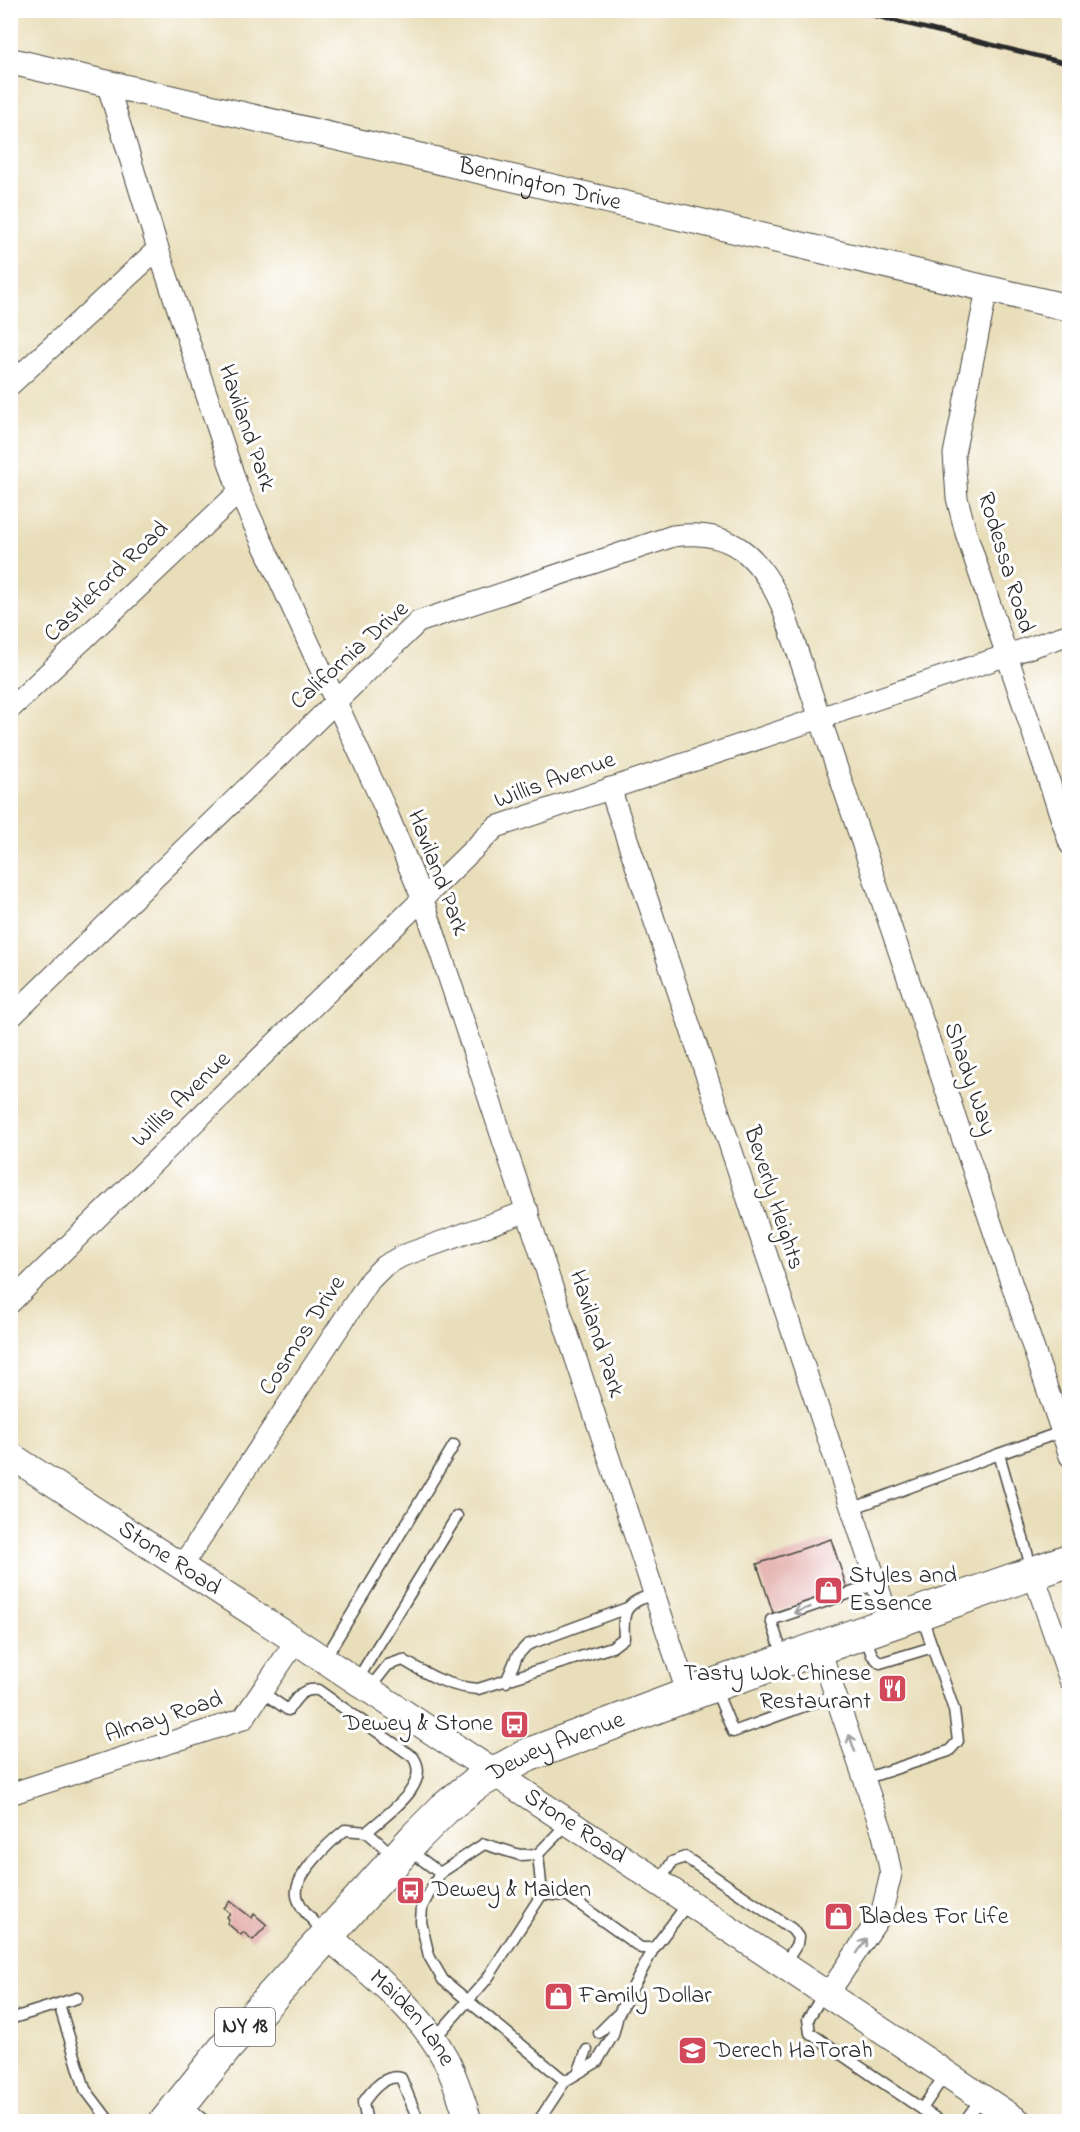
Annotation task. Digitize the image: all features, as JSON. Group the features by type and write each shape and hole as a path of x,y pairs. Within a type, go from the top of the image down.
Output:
{"main road":[{"name":"Dewey Avenue","path":"184,2115 227,2046 444,1809 492,1773 528,1755 701,1690 1070,1560"}],"street":[{"name":"Bennington Drive","path":"10,61 1070,308"},
{"name":"Haviland Park","path":"107,83 158,249 239,492 423,900 654,1594 701,1690"},
{"path":"10,385 158,249"},
{"name":"Rodessa Road","path":"987,289 956,436 954,471 966,533 1070,844"},
{"name":"Castleford Road","path":"10,709 239,492"},
{"name":"California Drive","path":"10,1018 418,622 673,536 693,534 713,536 732,543 759,564 772,582 821,718"},
{"name":"Willis Avenue","path":"10,1303 496,827 1070,634"},
{"name":"Shady Way","path":"821,718 1070,1456"},
{"name":"Beverly Heights","path":"610,788 877,1584 877,1628"},
{"name":"Cosmos Drive","path":"182,1566 370,1280 384,1266 402,1256 528,1211"},
{"name":"Stone Road","path":"12,1458 296,1641 1019,2121"},
{"path":"1033,1573 1070,1680"},
{"name":"Almay Road","path":"10,1794 243,1719 296,1641"},
{"path":"819,1647 888,1854 891,1874 888,1894 881,1915 871,1933 826,1993"},
{"name":"Maiden Lane","path":"328,1936 393,1993 434,2039 451,2070 469,2121"}],"lane":[{"path":"851,1509 1061,1432"},
{"path":"324,1660 454,1445"},
{"path":"999,1454 1033,1573"},
{"path":"362,1686 457,1516"},
{"path":"785,1660 771,1620 877,1584"},
{"path":"506,1682 517,1656 527,1645 627,1608 637,1599 654,1594"},
{"path":"362,1686 388,1665 403,1660 436,1680 461,1688 478,1689 506,1682 612,1647 624,1638 622,1620 627,1608"},
{"path":"864,1779 955,1748 958,1741 957,1722 921,1613"},
{"path":"877,1628 872,1654 880,1663 933,1647"},
{"path":"262,1692 288,1710 299,1694 307,1690 318,1690 413,1758 419,1768 416,1784 367,1832"},
{"path":"701,1690 733,1732 835,1695"},
{"path":"565,2081 443,1980 429,1956 421,1922 422,1907 440,1873 484,1844 520,1855 538,1854 568,1823"},
{"path":"328,1936 301,1903 297,1885 302,1875 345,1830 367,1832 440,1873"},
{"path":"434,2039 487,1979 542,1894 538,1854"},
{"path":"659,1883 672,1862 685,1857 792,1929 798,1937 797,1944 784,1965"},
{"path":"542,1894 568,1896 641,1948 654,1948"},
{"path":"599,2033 618,2014 654,1948 689,1902"},
{"path":"826,1993 808,2019 810,2033 941,2121"},
{"path":"10,2019 77,1998"},
{"path":"59,2004 85,2088 110,2121"},
{"path":"538,2121 565,2081 597,2062 614,2036 618,2014"},
{"path":"578,2073 587,2050"},
{"path":"922,2109 946,2073"},
{"path":"367,2121 363,2103 387,2079 395,2076 401,2078 407,2087 419,2121"},
{"path":"964,2121 982,2097"}],"building":[{"path":"831,1539 847,1588 773,1613 757,1564"},
{"path":"230,1901 252,1918 254,1914 267,1925 253,1940 243,1932 241,1935 227,1923 230,1913 224,1908"}],"railway":[{"path":"851,10 1070,64"}],"place":[{"name":"Styles and Essence","path":"828,1590"},
{"name":"Tasty Wok Chinese Restaurant","path":"892,1688"},
{"name":"Dewey & Stone","path":"514,1724"},
{"name":"Dewey & Maiden","path":"411,1890"},
{"name":"Blades For Life","path":"839,1917"},
{"name":"Family Dollar","path":"558,1996"},
{"name":"Derech HaTorah","path":"693,2051"}]}
